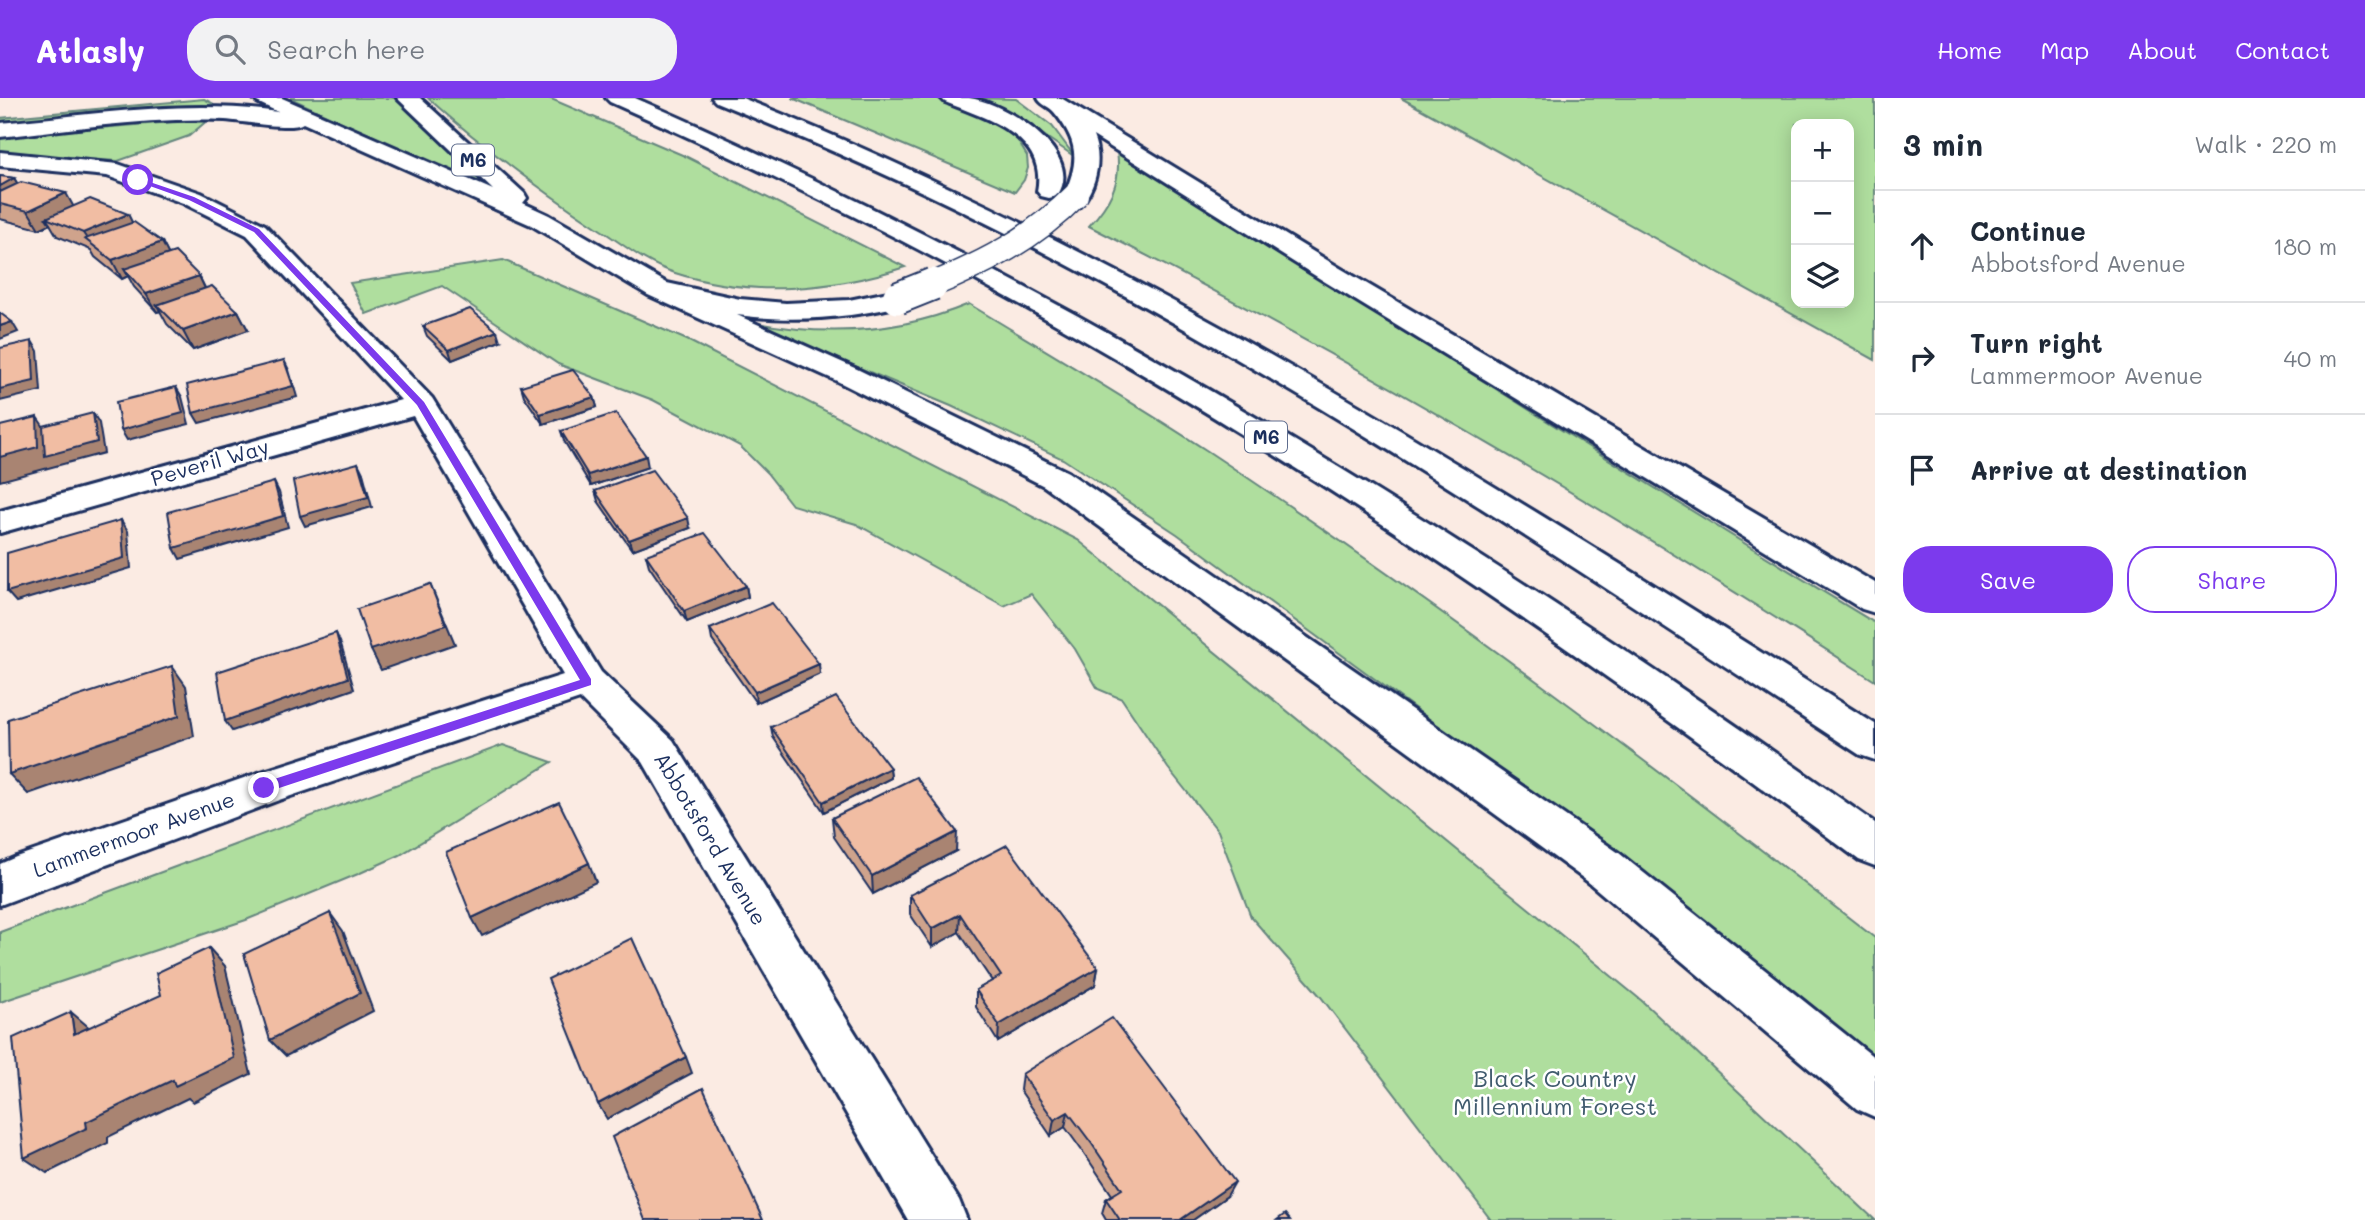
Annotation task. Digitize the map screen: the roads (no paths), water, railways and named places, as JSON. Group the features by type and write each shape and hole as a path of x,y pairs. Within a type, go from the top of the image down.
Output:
{"main road":[{"path":"264,98 540,220 658,289 847,375 1056,479 1603,867 1875,1091"},
{"name":"M6","path":"408,98 540,220"},
{"name":"M6","path":"617,98 724,143 905,230 1161,373 1389,513 1757,760 1875,847"},
{"path":"723,98 916,181 1068,256 1257,357 1629,585 1875,744"},
{"path":"952,98 1012,124 1031,137 1042,149 1052,171 1049,191 1012,247"},
{"path":"658,289 740,307 786,311 849,308 898,298 963,273 1012,247 1062,211 1076,195 1088,156 1085,138 1072,120 1046,99"},
{"path":"1046,99 1331,274 1875,600"},
{"path":"0,130 190,115 262,115 331,128"},
{"name":"Abbotsford Avenue","path":"0,159 110,169 192,198 256,230 421,404 587,682 658,751 939,1220"},
{"name":"Peveril Way","path":"0,522 421,404"},
{"name":"Lammermoor Avenue","path":"0,885 32,871 264,788 587,682"}],"park label":[{"name":"Black Country Millennium Forest","path":"1555,1093"}]}
